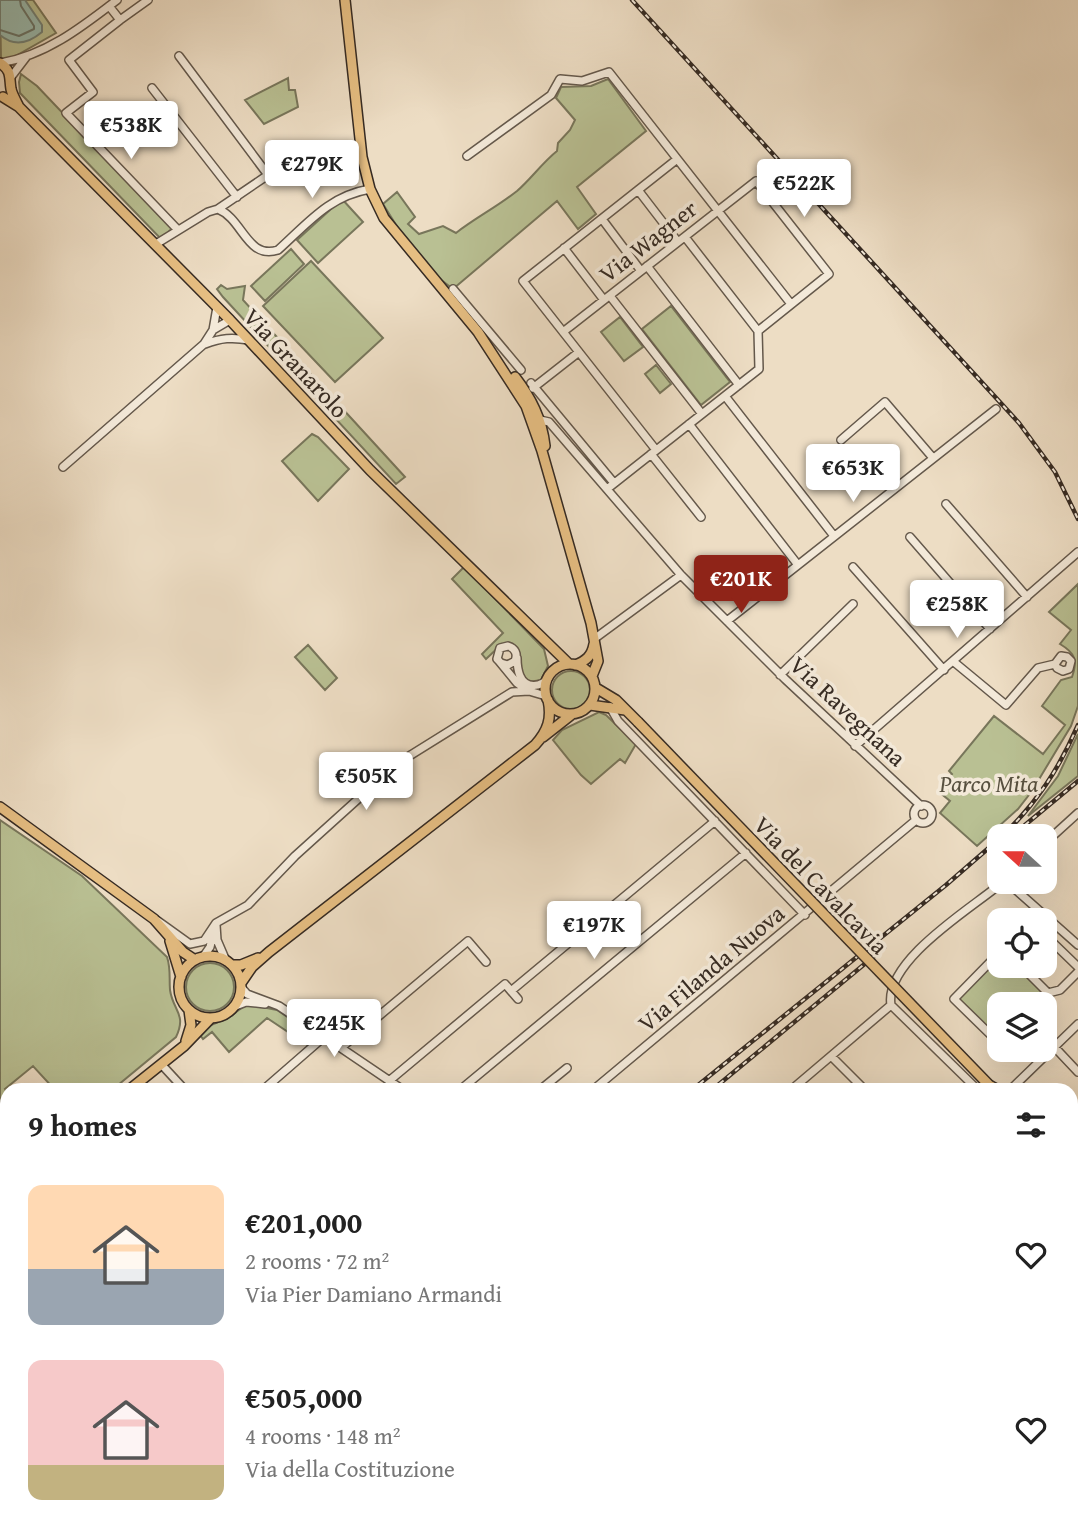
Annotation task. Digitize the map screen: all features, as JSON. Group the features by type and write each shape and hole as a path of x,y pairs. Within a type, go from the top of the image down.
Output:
{"main road":[{"name":"Via Ravegnana","path":"345,0 362,157 370,189 384,218 481,329 486,343 519,393 543,422"},
{"path":"0,63 9,71 18,106"},
{"path":"11,82 1,97 18,106"},
{"name":"Via Granarolo","path":"18,106 230,320 370,470 548,646 572,665"},
{"name":"Via Ravegnana","path":"486,343 531,391 543,422"},
{"path":"543,422 549,476 594,639 598,661 592,676"},
{"path":"543,422 549,476"},
{"path":"542,737 551,713 546,683 558,667 584,662 590,656 594,639"},
{"path":"548,646 552,660 550,676"},
{"path":"166,933 181,977 180,996 189,1010 201,1017 222,1016 233,1007 241,985 252,967 269,952 542,737 571,715 582,712 590,705 596,688 592,676 572,665"},
{"name":"Via del Cavalcavia","path":"596,688 627,710 985,1083"},
{"path":"547,698 557,711 571,715"},
{"path":"590,705 627,710"},
{"path":"0,807 154,919 183,952 199,959"},
{"path":"181,977 188,965 199,959 219,958 229,963 251,962 269,952"},
{"path":"229,963 241,985"},
{"path":"184,1046 190,1030 189,1010"},
{"path":"138,1083 184,1046 211,1018"}],"street":[{"path":"0,63 27,56 61,41 117,0"},
{"path":"148,0 69,60 93,92 66,113 178,230"},
{"path":"109,6 120,20"},
{"path":"11,82 27,56"},
{"path":"156,244 208,212 218,209 268,175 179,56"},
{"path":"467,156 551,95 559,79 582,81 609,72 791,304 758,331"},
{"path":"152,88 237,197"},
{"path":"676,160 523,281 701,517"},
{"name":"Via Wagner","path":"563,332 756,181 829,274 791,304"},
{"path":"218,209 236,223 253,247 269,253 278,250 332,202 348,194 370,189"},
{"path":"610,486 759,369 758,331 638,190"},
{"path":"602,219 739,385"},
{"path":"564,248 702,414"},
{"name":"Via Ravegnana","path":"453,289 481,329 521,370"},
{"path":"63,467 204,344 213,330 217,307"},
{"path":"213,330 230,320"},
{"path":"221,338 230,320"},
{"path":"204,344 221,338 248,340"},
{"path":"531,391 579,352"},
{"name":"Via Ravegnana","path":"531,391 681,575 780,675 921,806"},
{"path":"725,396 834,536"},
{"path":"841,440 885,402 933,458"},
{"path":"727,621 996,409"},
{"name":"Via Ravegnana","path":"543,422 610,486"},
{"path":"689,424 798,565"},
{"path":"946,504 1027,597"},
{"path":"910,537 990,629"},
{"path":"855,746 1078,552"},
{"path":"853,567 944,670"},
{"path":"594,639 681,575"},
{"path":"780,675 853,604"},
{"path":"547,698 521,687 501,663 497,653 502,647 511,647 516,656 520,676 531,686 541,684 550,676"},
{"path":"501,663 511,664 516,656"},
{"path":"954,662 1006,705 1038,668 1055,664"},
{"path":"512,692 515,687 514,680"},
{"path":"154,919 190,944 204,941 216,923 248,905 295,856 398,762 512,692 529,691"},
{"name":"Via del Cavalcavia","path":"610,707 618,721 805,915"},
{"path":"921,806 927,806 931,810 931,818 924,823 916,820 915,812 921,806"},
{"path":"1057,832 1078,813"},
{"name":"Via Filanda Nuova","path":"601,1083 916,820"},
{"path":"511,990 715,821"},
{"path":"468,1083 746,853"},
{"path":"971,1083 891,1005 890,998 902,967 914,952 988,894"},
{"path":"1020,894 1036,908"},
{"path":"199,959 210,947 216,923"},
{"path":"216,923 217,940 229,963"},
{"path":"1057,927 1078,945"},
{"path":"342,1047 468,941 486,962"},
{"path":"1052,992 1060,990 1078,970 1057,948"},
{"path":"987,966 954,999 987,1031"},
{"path":"1033,978 1047,992"},
{"path":"389,1081 505,984 519,999"},
{"path":"241,985 247,994 279,1006 392,1083"},
{"path":"233,1007 246,1002 279,1006"},
{"path":"799,1083 891,1005"},
{"path":"1057,1043 1078,1024"},
{"path":"271,1083 325,1036"},
{"path":"1057,1049 1078,1072"},
{"path":"832,1056 858,1083"},
{"path":"1017,1083 1038,1062"},
{"path":"161,1065 178,1083"},
{"path":"550,1083 567,1068"}],"green space":[{"path":"0,0 33,0 56,33 12,58 1,59"},
{"path":"21,74 37,86 172,228 162,240 20,93"},
{"path":"288,78 289,90 295,90 298,107 264,124 245,100"},
{"path":"608,79 646,131 577,187 596,214 578,229 557,201 453,289 427,269 383,204 397,192 415,217 408,224 419,234 443,226 456,233 517,191 557,151 558,143 575,120 556,98 561,87 591,86"},
{"path":"342,199 363,222 318,263 297,240"},
{"path":"291,249 304,264 265,301 251,286"},
{"path":"311,261 383,338 335,382 263,306"},
{"path":"221,285 227,289 245,286 243,300 405,477 396,484 223,297 217,289"},
{"path":"671,306 730,382 701,405 642,329"},
{"path":"620,317 643,347 624,361 601,332"},
{"path":"656,365 671,384 660,393 645,374"},
{"path":"312,434 349,469 318,501 282,461"},
{"path":"464,567 544,649 548,666 541,680 529,682 521,675 517,650 502,644 486,659 482,654 503,633 452,579"},
{"name":"Parco Mita","path":"1078,584 1078,706 1071,726 1032,791 1001,824 987,824 987,837 977,846 940,813 950,801 938,791 952,774 949,771 994,716 1043,754 1065,725 1042,706 1061,680 1072,677 1075,666 1072,654 1060,644 1071,630 1049,612"},
{"path":"308,645 337,678 325,690 295,657"},
{"path":"571,671 584,677 590,690 584,703 571,709 558,703 552,690 558,677"},
{"path":"599,712 606,715 636,744 625,763 620,759 591,784 553,740 562,730"},
{"path":"1078,734 1078,776 1028,816 1058,776"},
{"path":"0,820 82,876 167,957 170,990 180,1023 176,1037 120,1083 49,1083 33,1066 12,1083 0,1083"},
{"path":"210,963 227,970 234,987 227,1004 210,1011 193,1004 186,987 193,970"},
{"path":"987,967 987,978 1030,978 1045,992 987,992 987,1028 957,998"},
{"path":"247,1004 277,1010 319,1038 309,1046 267,1018 229,1052 212,1032 203,1039 200,1035 211,1025 228,1018"}],"water":[{"path":"0,0 25,0 42,25 42,32 21,42 5,39 0,35"}],"railway":[{"path":"632,0 1019,423 1055,472 1078,519"},
{"path":"1014,824 1046,785 1078,725"},
{"path":"1026,824 1078,781"},
{"path":"701,1083 987,849"},
{"path":"720,1083 884,948"}]}
